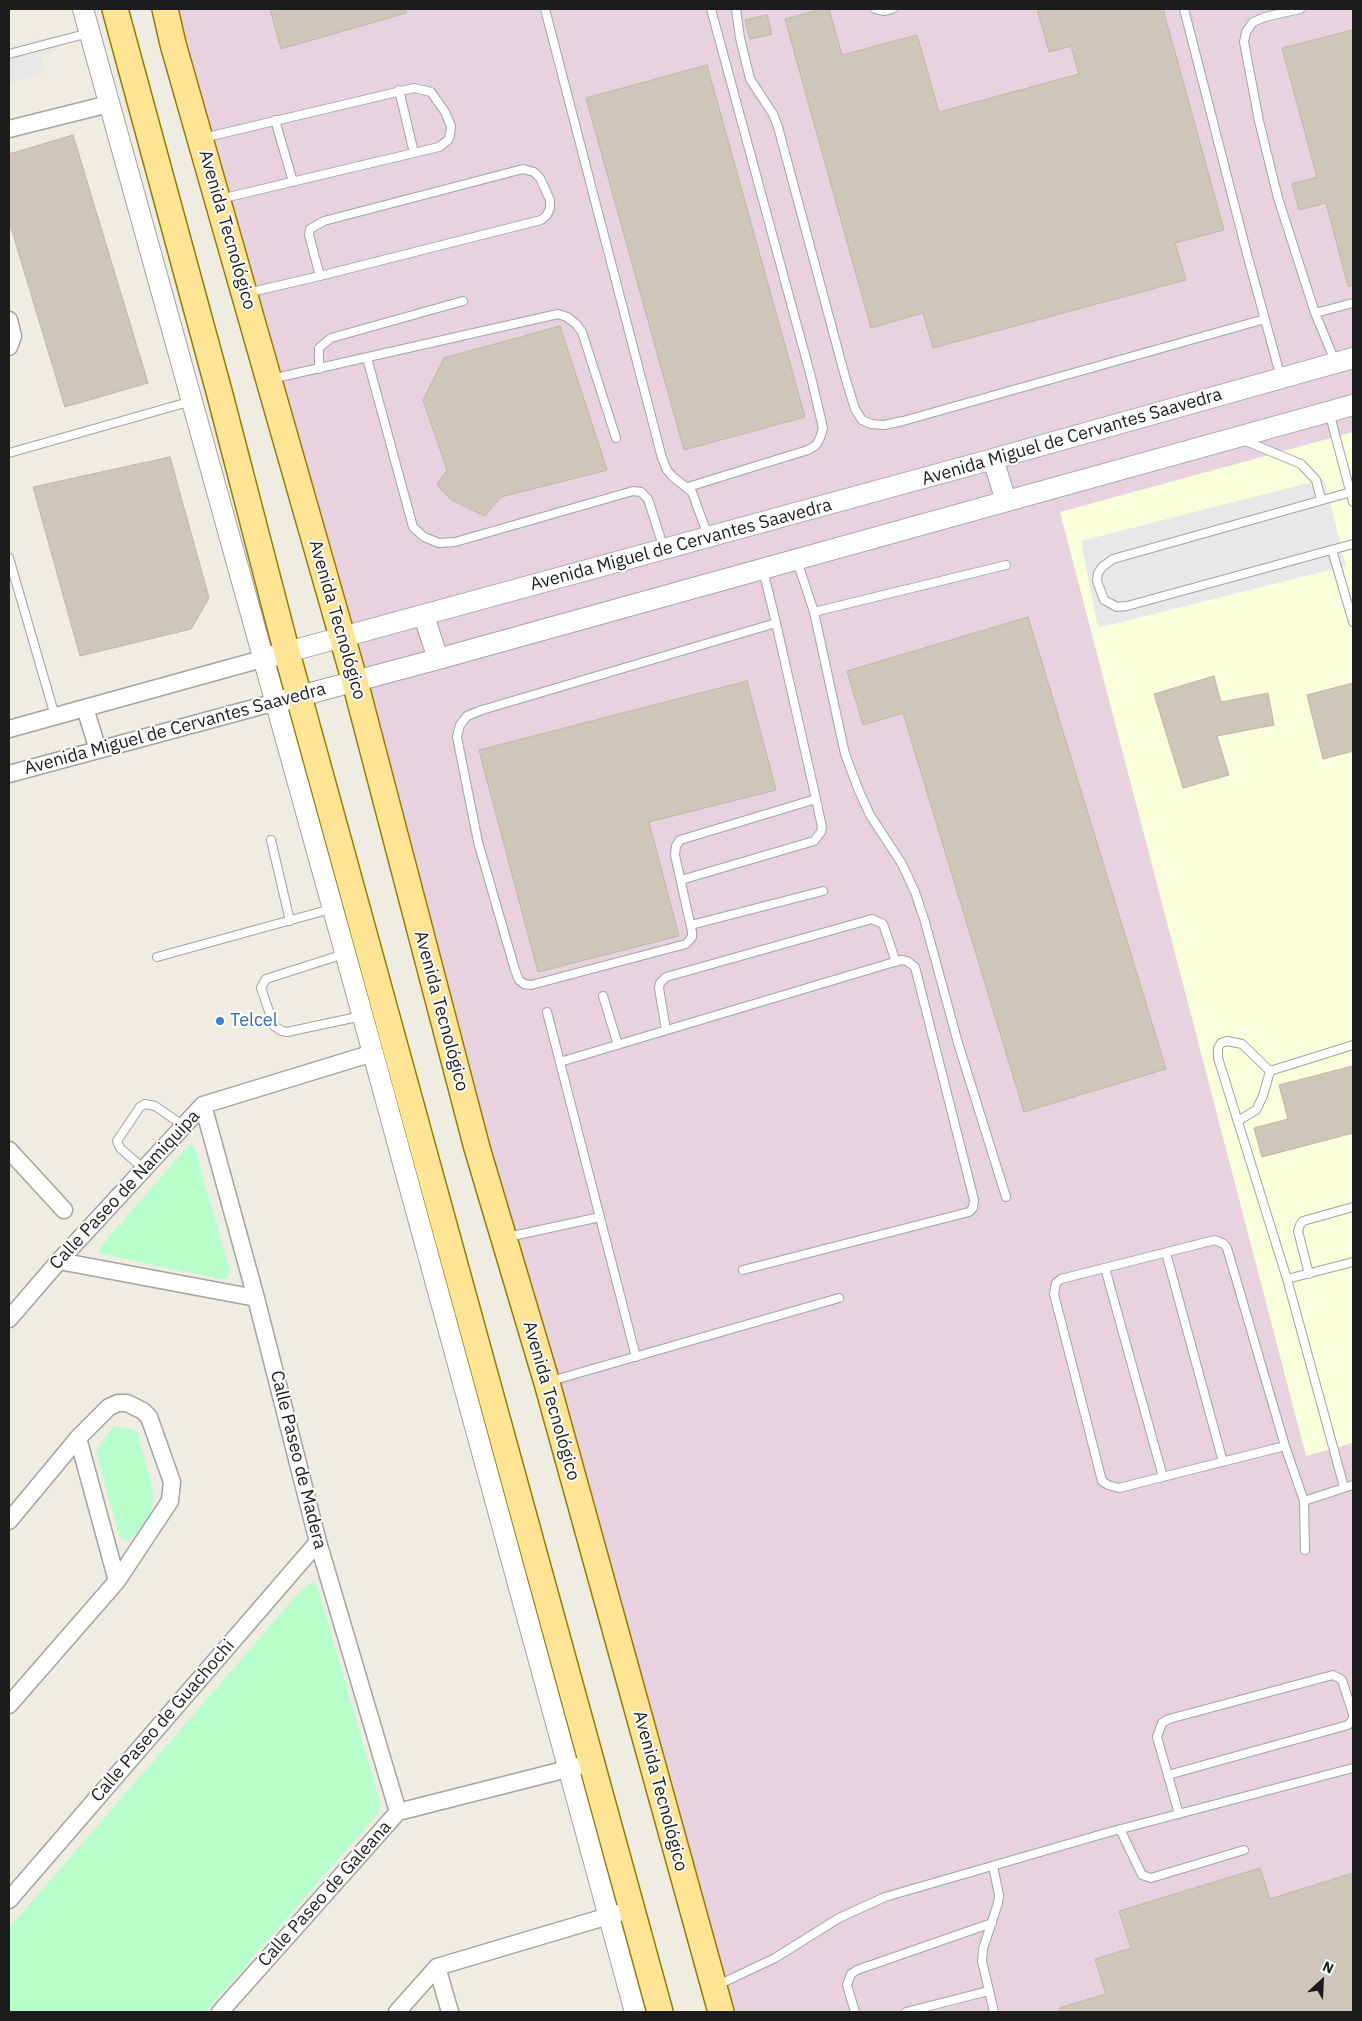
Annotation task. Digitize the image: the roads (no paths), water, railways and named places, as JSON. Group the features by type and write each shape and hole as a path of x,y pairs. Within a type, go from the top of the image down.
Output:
{"main road":[{"path":"115,9 288,653 288,699 621,1913 660,2012"},
{"name":"Avenida Tecnológico","path":"165,9 173,44 246,294 355,682 477,1148 547,1383 720,2012"}],"street":[{"path":"83,9 262,659 288,699 333,909 345,953 580,1766"},
{"path":"9,129 109,104"},
{"path":"9,320 13,336 9,347"},
{"name":"Avenida Miguel de Cervantes Saavedra","path":"9,729 709,538 1344,360"},
{"name":"Avenida Miguel de Cervantes Saavedra","path":"9,774 355,682 1353,405"},
{"path":"993,459 1006,501"},
{"path":"424,616 438,659"},
{"path":"85,708 98,750"},
{"name":"Calle Paseo de Namiquipa","path":"9,1319 59,1261 204,1105 373,1054"},
{"name":"Calle Paseo de Madera","path":"204,1105 256,1298 318,1542 398,1812"},
{"path":"9,1150 64,1210"},
{"path":"59,1261 256,1298"},
{"path":"9,1521 78,1438 109,1406 127,1403 136,1406 149,1417 172,1482 170,1501 117,1581 9,1705"},
{"path":"78,1438 117,1581"},
{"name":"Calle Paseo de Guachochi","path":"9,1900 318,1542"},
{"name":"Calle Paseo de Galeana","path":"220,2012 398,1812 580,1766"},
{"path":"397,2012 437,1968 621,1913 635,2012"},
{"path":"437,1968 450,2012"}],"lane":[{"path":"545,9 662,458 667,470 673,477 688,487 695,497 709,538"},
{"path":"688,487 808,450 816,445 822,428 809,367 711,9"},
{"path":"736,9 740,38 750,79 773,114 778,127 846,380 855,408 862,420 871,424 904,421 1265,319"},
{"path":"875,9 885,11 892,9"},
{"path":"1184,9 1281,378"},
{"path":"1300,9 1252,22 1246,32 1244,42 1255,103 1278,198 1315,313 1344,360"},
{"path":"9,54 90,33"},
{"path":"201,138 414,88 431,92 445,112 450,126 450,135 444,144 414,153 218,199"},
{"path":"399,90 414,153"},
{"path":"275,120 293,182"},
{"path":"246,294 320,276 542,220 550,208 550,200 540,178 534,172 523,170 324,221 310,229 308,235 320,276"},
{"path":"319,369 319,348 331,338 463,301"},
{"path":"1315,313 1353,303"},
{"path":"269,380 558,314 568,317 582,332 616,438"},
{"path":"367,358 413,527 424,537 439,543 455,542 633,491 640,492 648,499 664,550"},
{"path":"9,453 192,401"},
{"path":"1329,412 1353,502"},
{"path":"1237,437 1301,464 1316,480 1321,499"},
{"path":"1350,492 1113,559 1102,567 1098,573 1098,586 1104,600 1117,607 1127,606 1353,544"},
{"path":"1332,550 1353,622"},
{"path":"9,558 55,716"},
{"path":"797,559 814,612 845,754 870,815 902,864 915,892 958,1043 1006,1197"},
{"path":"814,612 1006,565"},
{"path":"681,880 814,841 821,832 822,827 816,799 763,568"},
{"path":"776,623 467,716 460,726 457,737 478,842 492,895 519,980 524,984 532,985 682,946 689,942 692,937 691,925 675,855 676,846 680,840 816,799"},
{"path":"270,840 290,920"},
{"path":"691,925 823,891"},
{"path":"157,956 333,909"},
{"path":"666,1030 659,988 660,983 666,977 872,919 882,924 896,962"},
{"path":"345,953 266,979 261,988 274,1026 282,1032 363,1016"},
{"path":"560,1062 896,962 907,961 915,967 974,1200 973,1208 969,1212 742,1270"},
{"path":"603,996 618,1045"},
{"path":"547,1012 636,1356"},
{"path":"1270,1071 1242,1044 1227,1041 1221,1043 1218,1048 1218,1058 1287,1279 1344,1487"},
{"path":"1270,1071 1353,1045"},
{"path":"1238,1121 1256,1110 1263,1096 1270,1071"},
{"path":"144,1169 120,1148 116,1141 140,1107 145,1104 155,1106 184,1126"},
{"path":"1309,1274 1298,1231 1300,1225 1303,1221 1353,1207"},
{"path":"503,1238 600,1217"},
{"path":"1285,1446 1119,1488 1102,1481 1054,1294 1056,1283 1061,1279 1215,1240 1224,1244 1227,1248 1285,1446 1304,1501 1305,1550"},
{"path":"1166,1253 1223,1462"},
{"path":"1287,1279 1353,1262"},
{"path":"1105,1268 1163,1477"},
{"path":"547,1383 839,1298"},
{"path":"1304,1501 1353,1485"},
{"path":"1168,1775 1348,1726 1353,1719 1353,1714 1342,1680 1333,1676 1169,1719 1162,1723 1157,1737 1179,1814"},
{"path":"714,1987 775,1958 839,1918 885,1897 1120,1829 1353,1768"},
{"path":"1120,1829 1142,1875 1146,1877 1156,1877 1244,1850"},
{"path":"993,1866 999,1895 982,1955 983,1971 994,2012"},
{"path":"855,2012 847,1985 851,1974 857,1970 992,1923"},
{"path":"906,2012 988,1991"}],"place":[{"name":"Telcel","path":"220,1021"}]}
